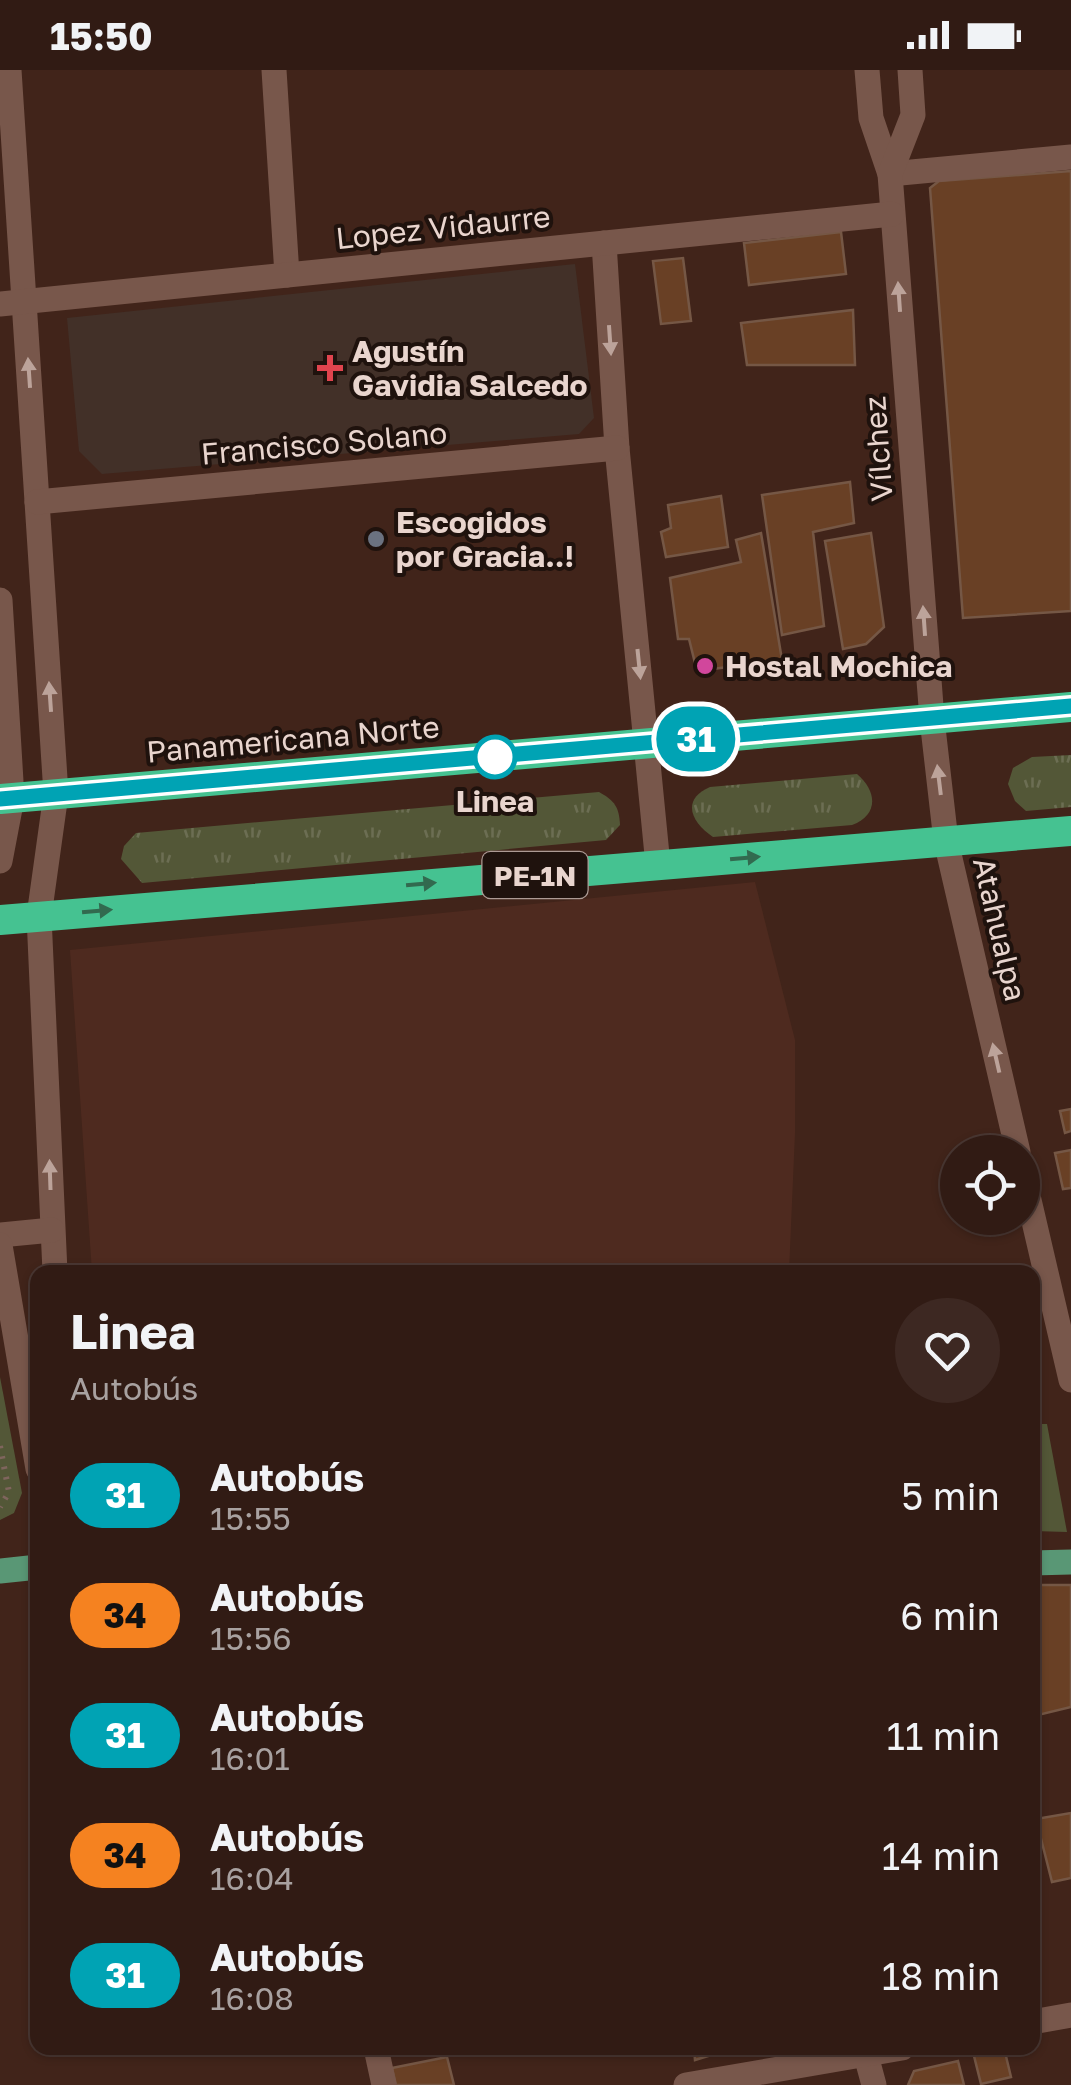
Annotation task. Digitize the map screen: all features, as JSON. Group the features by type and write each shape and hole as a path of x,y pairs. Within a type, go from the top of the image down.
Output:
{"highway":[{"name":"Panamericana Norte","path":"6,799 1071,706"},
{"name":"PE-1N","path":"0,920 1071,831"}],"main road":[{"path":"1040,1563 1071,1562"},
{"path":"0,1572 30,1568"}],"street":[{"path":"9,70 12,303 37,502 56,794 39,916 54,1265"},
{"path":"274,70 287,275"},
{"name":"Vílchez","path":"867,70 871,118 890,174 932,718"},
{"name":"Vílchez","path":"890,174 913,115 910,70"},
{"path":"890,174 1071,158"},
{"name":"Lopez Vidaurre","path":"12,303 892,214"},
{"path":"604,243 617,448 658,865"},
{"name":"Francisco Solano","path":"37,502 617,448"},
{"path":"0,600 6,799 0,862"},
{"name":"Atahualpa","path":"932,718 946,841 1014,1135"},
{"path":"0,1235 52,1230"},
{"path":"1037,1235 1071,1380"},
{"path":"0,1245 30,1422"},
{"path":"1040,2021 1071,2015"},
{"path":"378,2055 384,2085"},
{"path":"686,2085 844,2055"},
{"path":"866,2055 874,2085"}],"path":[{"path":"0,1446 9,1492 0,1507"}],"shaded area":[{"name":"Agustín Gavidia Salcedo","path":"575,264 594,418 579,434 102,474 79,451 67,318"},
{"path":"755,882 795,1040 789,1265 92,1265 70,950"}],"green space":[{"path":"1071,755 1071,807 1026,811 1015,801 1008,784 1013,768 1032,757"},
{"path":"857,774 868,788 872,802 867,815 852,825 713,837 699,825 692,812 695,798 710,787"},
{"path":"599,792 615,805 620,825 606,840 142,883 121,859 124,846 136,833"},
{"path":"0,1377 22,1493 14,1513 0,1520"},
{"path":"1040,1424 1047,1424 1067,1532 1040,1531"}],"building":[{"path":"1071,171 1071,611 963,618 930,188 939,181"},
{"path":"841,232 846,274 749,285 744,243"},
{"path":"683,258 691,321 661,324 653,261"},
{"path":"853,310 855,365 747,365 741,323"},
{"path":"850,482 854,523 813,532 824,626 782,635 762,495"},
{"path":"721,496 728,547 666,557 661,532 671,528 668,505"},
{"path":"761,533 782,660 697,671 689,639 678,639 670,578 741,562 736,540"},
{"path":"871,533 884,627 866,644 843,649 825,541"},
{"path":"1071,1109 1071,1131 1065,1133 1060,1111"},
{"path":"1071,1150 1071,1188 1063,1189 1055,1153"},
{"path":"1040,1585 1071,1585 1071,1707 1040,1715"},
{"path":"1071,1813 1071,1878 1052,1882 1040,1835 1040,1818"},
{"path":"974,2055 1006,2055 1011,2077 981,2084"},
{"path":"447,2057 454,2085 396,2085 392,2068"},
{"path":"958,2061 964,2085 908,2085 914,2071"}],"bus line":[{"name":"31","path":"0,799 1071,706"}],"place":[{"name":"Agustín Gavidia Salcedo","path":"330,368"},
{"name":"Escogidos por Gracia..!","path":"376,539"},
{"name":"Hostal Mochica","path":"705,666"},
{"name":"Linea","path":"495,757"}]}
